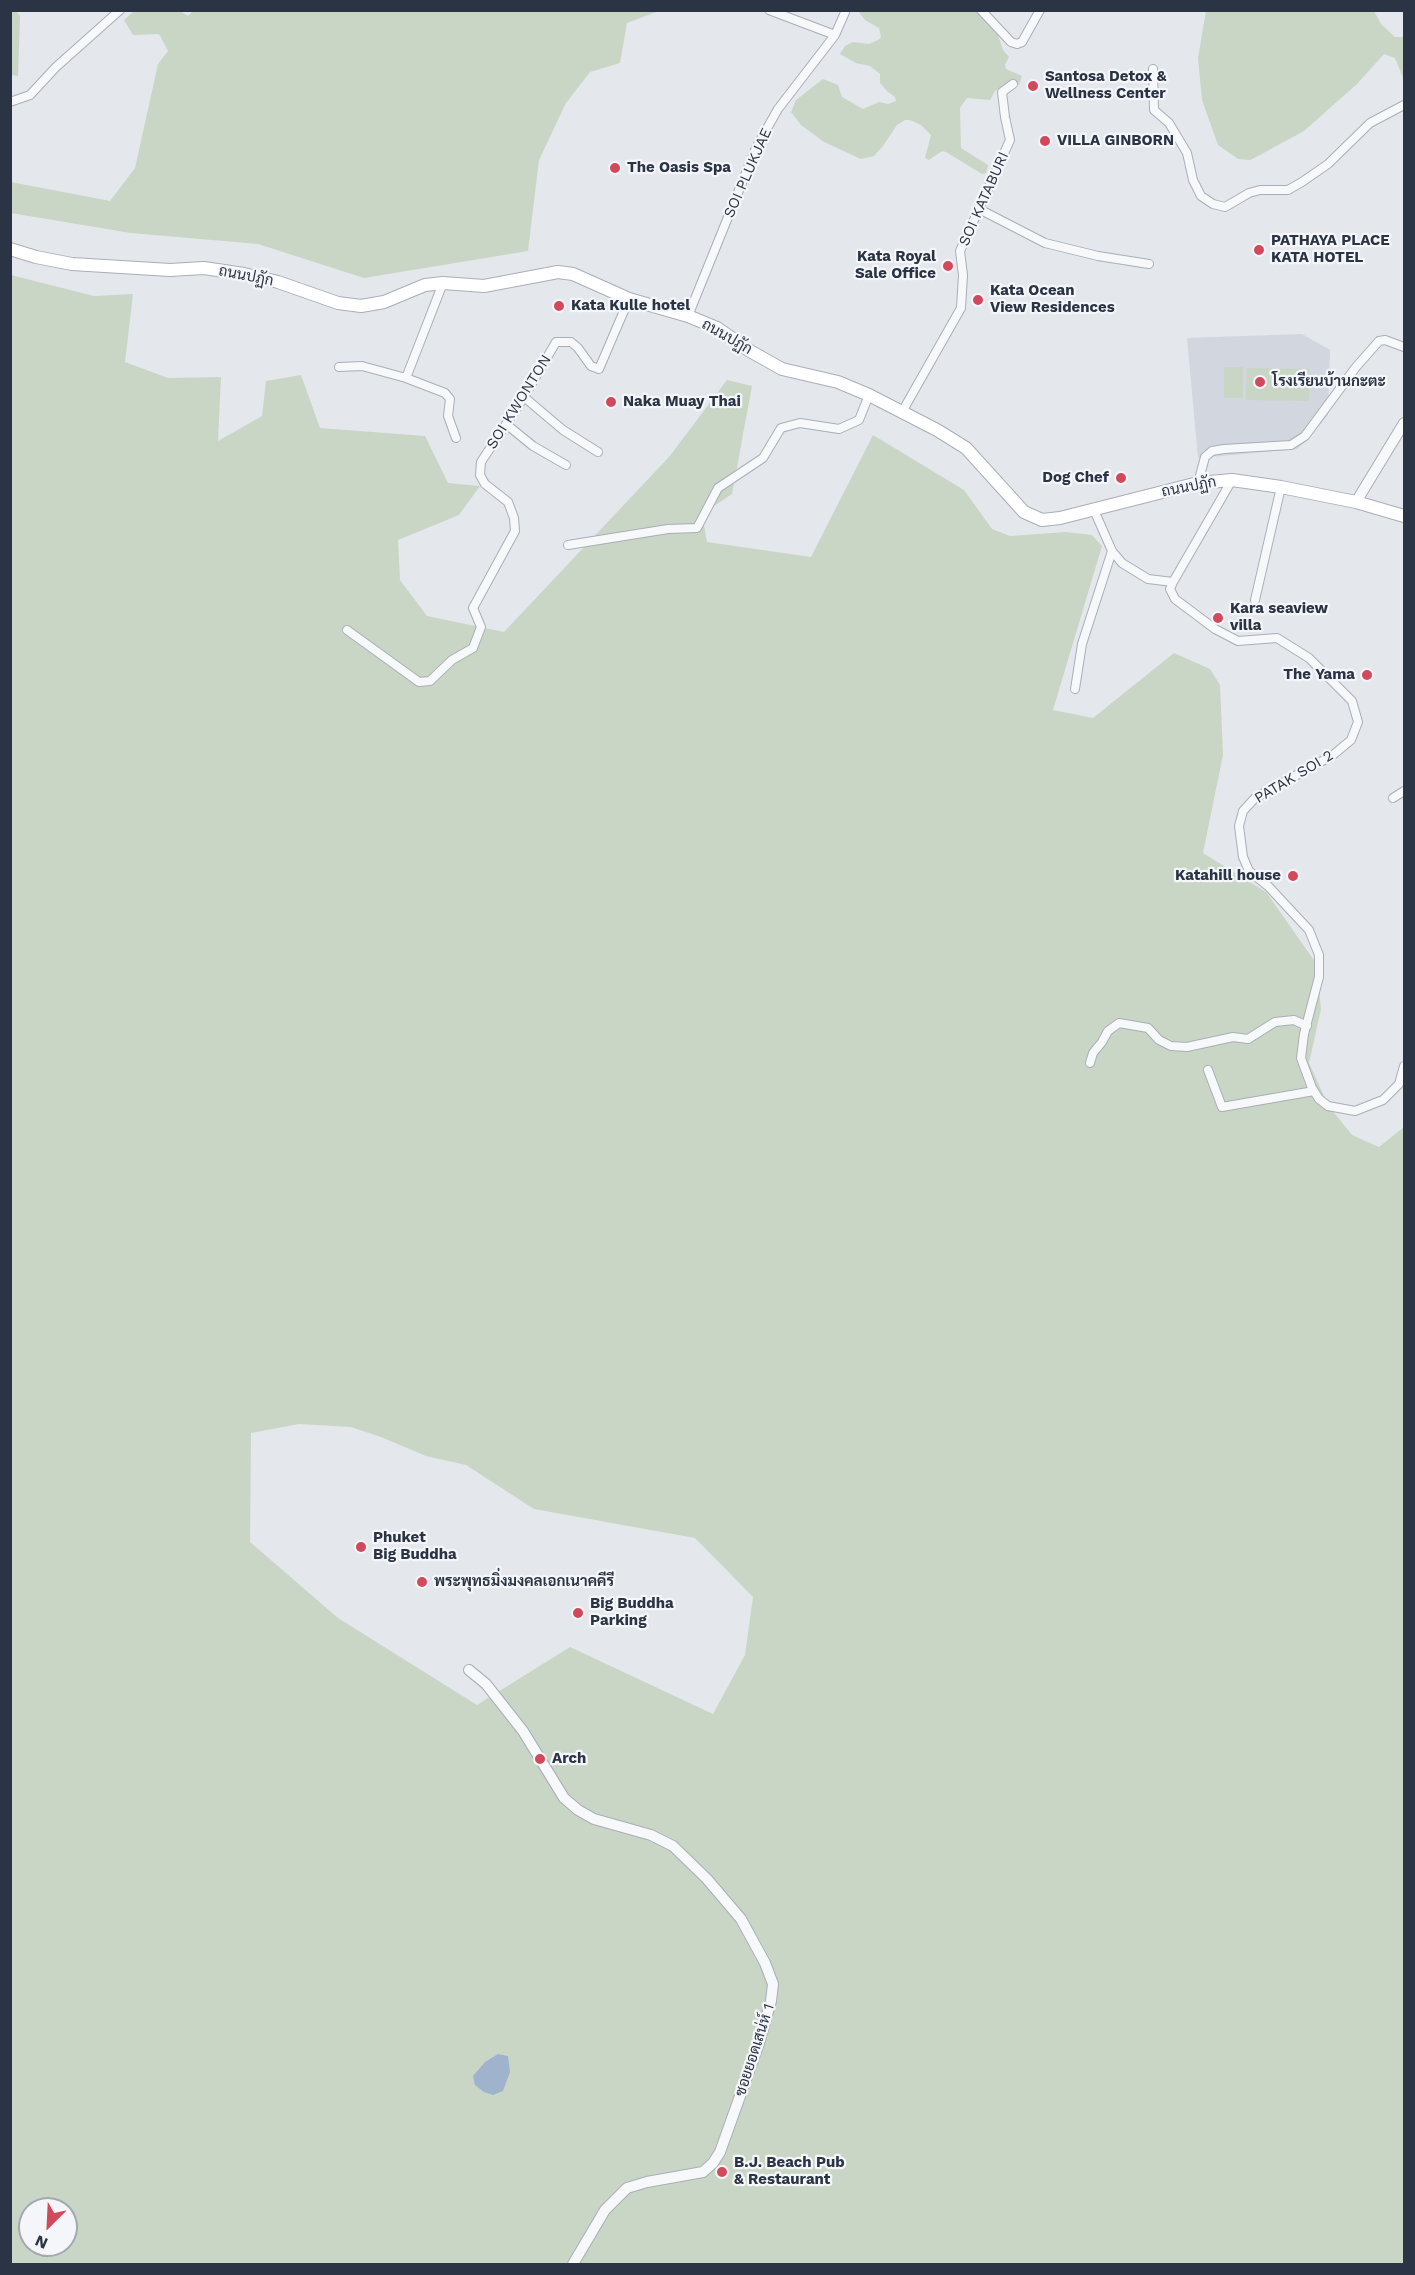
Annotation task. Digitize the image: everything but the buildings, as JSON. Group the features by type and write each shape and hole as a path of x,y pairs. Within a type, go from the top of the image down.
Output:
{"main road":[{"name":"ถนนปฏัก","path":"10,249 72,264 130,268 204,268 244,274 278,282 338,303 361,306 384,302 426,285 443,283 484,286 558,272 573,274 629,298 688,316 717,328 750,351 782,369 838,382 869,395 937,430 966,448 1024,512 1042,520 1094,510 1198,483 1232,480 1356,502 1404,516"}],"street":[{"path":"10,102 30,95 56,67 120,10"},
{"path":"769,10 835,35"},
{"name":"SOI PLUKJAE","path":"688,316 756,148 778,109 835,35 846,10"},
{"path":"981,10 1011,42 1017,44 1022,42 1040,10"},
{"path":"1153,69 1154,110 1169,123 1187,153 1193,180 1201,196 1213,204 1225,207 1249,193 1260,190 1288,190 1328,164 1370,123 1404,105"},
{"name":"SOI KATABURI","path":"902,412 961,308 963,274 960,250 1010,140 1002,92 1013,84"},
{"path":"979,209 1045,243 1098,256 1149,264"},
{"path":"406,378 443,283"},
{"name":"SOI KWONTON","path":"346,630 419,682 430,681 452,660 473,648 481,627 473,608 515,531 514,518 508,502 485,484 480,475 481,462 524,397 556,342 571,342 591,366 599,369 629,298"},
{"path":"1198,483 1205,457 1212,451 1291,446 1305,436 1356,367 1379,342 1385,340 1404,347"},
{"path":"339,367 362,366 406,378 445,393 450,399 448,416 456,438"},
{"path":"568,545 668,529 697,528 718,488 763,458 781,428 800,423 839,429 858,420 869,395"},
{"path":"524,397 563,430 598,452"},
{"path":"1356,502 1404,423"},
{"path":"506,424 533,446 566,465"},
{"path":"1094,510 1112,552 1122,563 1148,579 1173,582 1232,480"},
{"path":"1255,600 1281,487"},
{"path":"1075,689 1082,644 1112,552"},
{"name":"PATAK SOI 2","path":"1173,582 1170,589 1175,599 1215,629 1238,641 1277,639 1309,658 1352,701 1358,722 1350,740 1333,755 1255,798 1243,811 1239,826 1243,857 1249,871 1268,886 1309,930 1319,955 1319,976 1306,1026 1301,1058 1314,1091"},
{"path":"1393,798 1404,791"},
{"path":"1090,1064 1092,1053 1108,1031 1119,1023 1148,1028 1159,1040 1172,1046 1187,1047 1233,1037 1248,1038 1275,1022 1294,1020 1306,1026"},
{"path":"1208,1070 1222,1107 1314,1091 1328,1106 1355,1112 1383,1100 1399,1084 1404,1066"},
{"name":"ซอยยอดเสน่ห์ 1","path":"469,1670 486,1684 523,1731 564,1798 578,1810 594,1819 651,1835 673,1846 707,1879 741,1919 765,1963 773,1984 771,2001 759,2043 720,2152 713,2163 703,2172 646,2182 627,2188 606,2210 573,2265"}],"shaded area":[{"name":"โรงเรียนบ้านกะตะ","path":"1302,334 1330,350 1328,415 1297,449 1198,458 1187,338"}],"green space":[{"path":"194,10 659,11 627,23 620,63 590,72 566,103 539,160 528,251 364,278 258,244 131,233 11,213 11,182 110,201 135,168 158,64 168,51 159,34 133,35 124,20 134,11 180,11 188,16"},
{"path":"10,11 16,11 20,16 18,76 11,75"},
{"path":"858,11 977,11 995,27 1003,50 1009,57 1005,65 1006,69 1022,76 1019,85 1010,83 1004,85 995,91 990,100 967,98 960,108 961,148 988,165 986,173 982,174 942,151 929,160 925,158 931,135 921,125 910,120 897,125 874,156 861,159 824,142 801,125 791,112 796,100 823,79 838,85 842,97 863,109 879,102 888,104 896,101 895,97 880,83 880,74 870,66 856,63 840,54 845,46 853,42 869,44 881,37 879,28 865,20"},
{"path":"1206,11 1374,11 1381,24 1395,37 1404,37 1404,80 1395,58 1384,54 1357,84 1304,131 1250,160 1238,159 1218,145 1202,100 1198,58"},
{"path":"11,275 94,296 133,294 125,362 168,378 221,377 218,441 262,416 266,381 301,375 320,428 425,436 448,483 480,486 459,515 398,540 400,580 427,616 504,632 669,457 727,380 752,386 732,494 702,514 707,542 811,557 873,435 964,490 992,529 1010,536 1066,532 1092,535 1102,546 1053,710 1093,718 1174,653 1210,669 1220,685 1223,755 1203,853 1266,892 1316,963 1321,1009 1309,1063 1328,1105 1352,1135 1379,1147 1404,1127 1404,2264 11,2264","holes":["299,1424 351,1427 426,1456 466,1465 534,1509 695,1538 753,1597 745,1655 713,1714 570,1647 477,1705 338,1618 250,1542 251,1433"]},
{"path":"1224,367 1243,367 1243,398 1224,398"},
{"path":"1247,368 1310,369 1309,401 1246,400"}],"water":[{"path":"498,2054 508,2056 510,2072 503,2091 493,2095 475,2085 473,2076 485,2062"}],"place":[{"name":"Santosa Detox & Wellness Center","path":"1033,86"},
{"name":"VILLA GINBORN","path":"1045,141"},
{"name":"The Oasis Spa","path":"615,168"},
{"name":"PATHAYA PLACE KATA HOTEL","path":"1259,250"},
{"name":"Kata Royal Sale Office","path":"948,266"},
{"name":"Kata Ocean View Residences","path":"978,300"},
{"name":"Kata Kulle hotel","path":"559,306"},
{"name":"โรงเรียนบ้านกะตะ","path":"1260,382"},
{"name":"Naka Muay Thai","path":"611,402"},
{"name":"Dog Chef","path":"1121,478"},
{"name":"Kara seaview villa","path":"1218,618"},
{"name":"The Yama","path":"1367,675"},
{"name":"Katahill house","path":"1293,876"},
{"name":"Phuket Big Buddha","path":"361,1547"},
{"name":"พระพุทธมิ่งมงคลเอกเนาคคีรี","path":"422,1582"},
{"name":"Big Buddha Parking","path":"578,1613"},
{"name":"Arch","path":"540,1759"},
{"name":"B.J. Beach Pub & Restaurant","path":"722,2172"}]}
